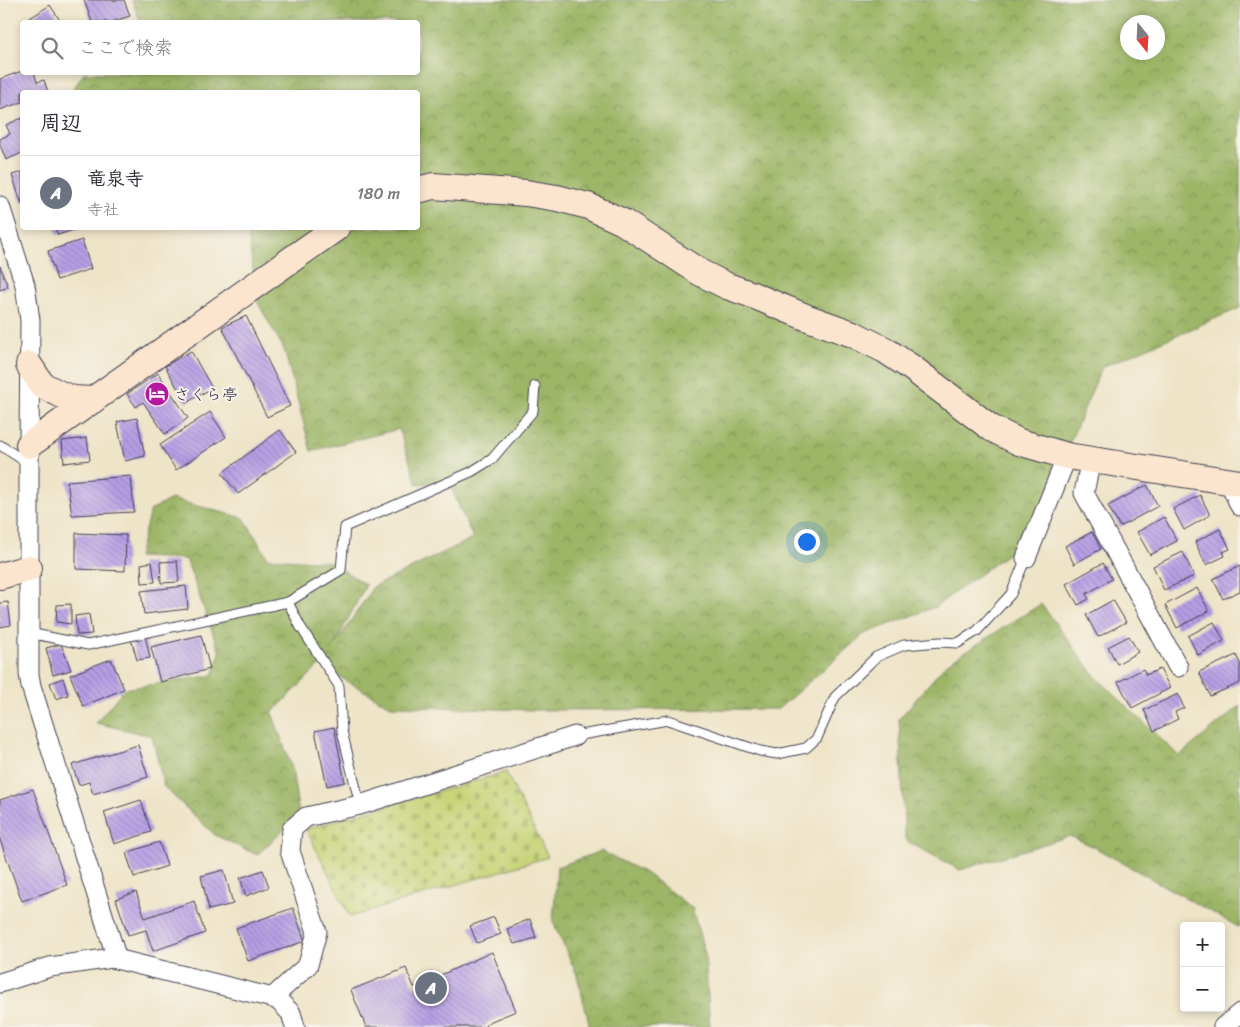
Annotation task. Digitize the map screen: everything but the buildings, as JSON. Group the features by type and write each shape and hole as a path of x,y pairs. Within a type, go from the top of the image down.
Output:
{"street":[{"path":"420,189 433,186 526,193 588,206 623,222 701,273 727,286 853,334 885,350 991,428 1019,442 1079,457 1235,482 1240,506"},
{"path":"0,206 25,286 30,320 29,633 31,686 117,959"},
{"path":"29,454 92,400 333,230"},
{"path":"29,365 42,385 73,399 92,400"},
{"path":"1026,558 1079,457"},
{"path":"1079,457 1084,493 1178,667"},
{"path":"0,576 29,568"},
{"path":"272,998 308,965 317,932 290,851 292,829 306,817 360,805 574,736"},
{"path":"0,983 50,967 112,958 277,999 291,1012 295,1027"},
{"path":"1223,1027 1240,1013"}],"lane":[{"path":"29,633 88,645 288,602 341,570 345,526 471,472 492,458 533,411 535,386"},
{"path":"0,445 29,454"},
{"path":"574,736 668,720 760,752 777,754 806,748 817,738 835,697 876,657 904,645 958,642 977,631 1012,594 1026,558"},
{"path":"288,602 300,626 339,686 342,731 360,805"}],"green space":[{"path":"132,0 1240,0 1240,308 1102,367 1029,538 935,607 864,634 778,709 532,710 391,706 331,672 326,659 272,713 292,768 299,815 257,855 215,835 164,787 152,736 96,723 124,689 213,675 220,653 186,559 138,557 150,511 171,499 244,518 268,558 330,562 366,585 331,651 373,587 473,538 448,481 417,484 399,429 311,451 284,349 258,303 247,230 420,230 420,90 72,90 83,75 420,75 420,20 140,20"},
{"path":"1041,604 1096,677 1179,756 1240,706 1240,928 1094,847 1070,836 960,870 905,840 899,719 946,664"},
{"path":"506,772 548,857 350,917 306,829"},
{"path":"601,851 647,874 692,908 705,954 710,1027 590,1027 577,975 553,922 557,867"}],"place":[{"name":"さくら亭","path":"157,394"},
{"name":"竜泉寺","path":"431,988"}]}
